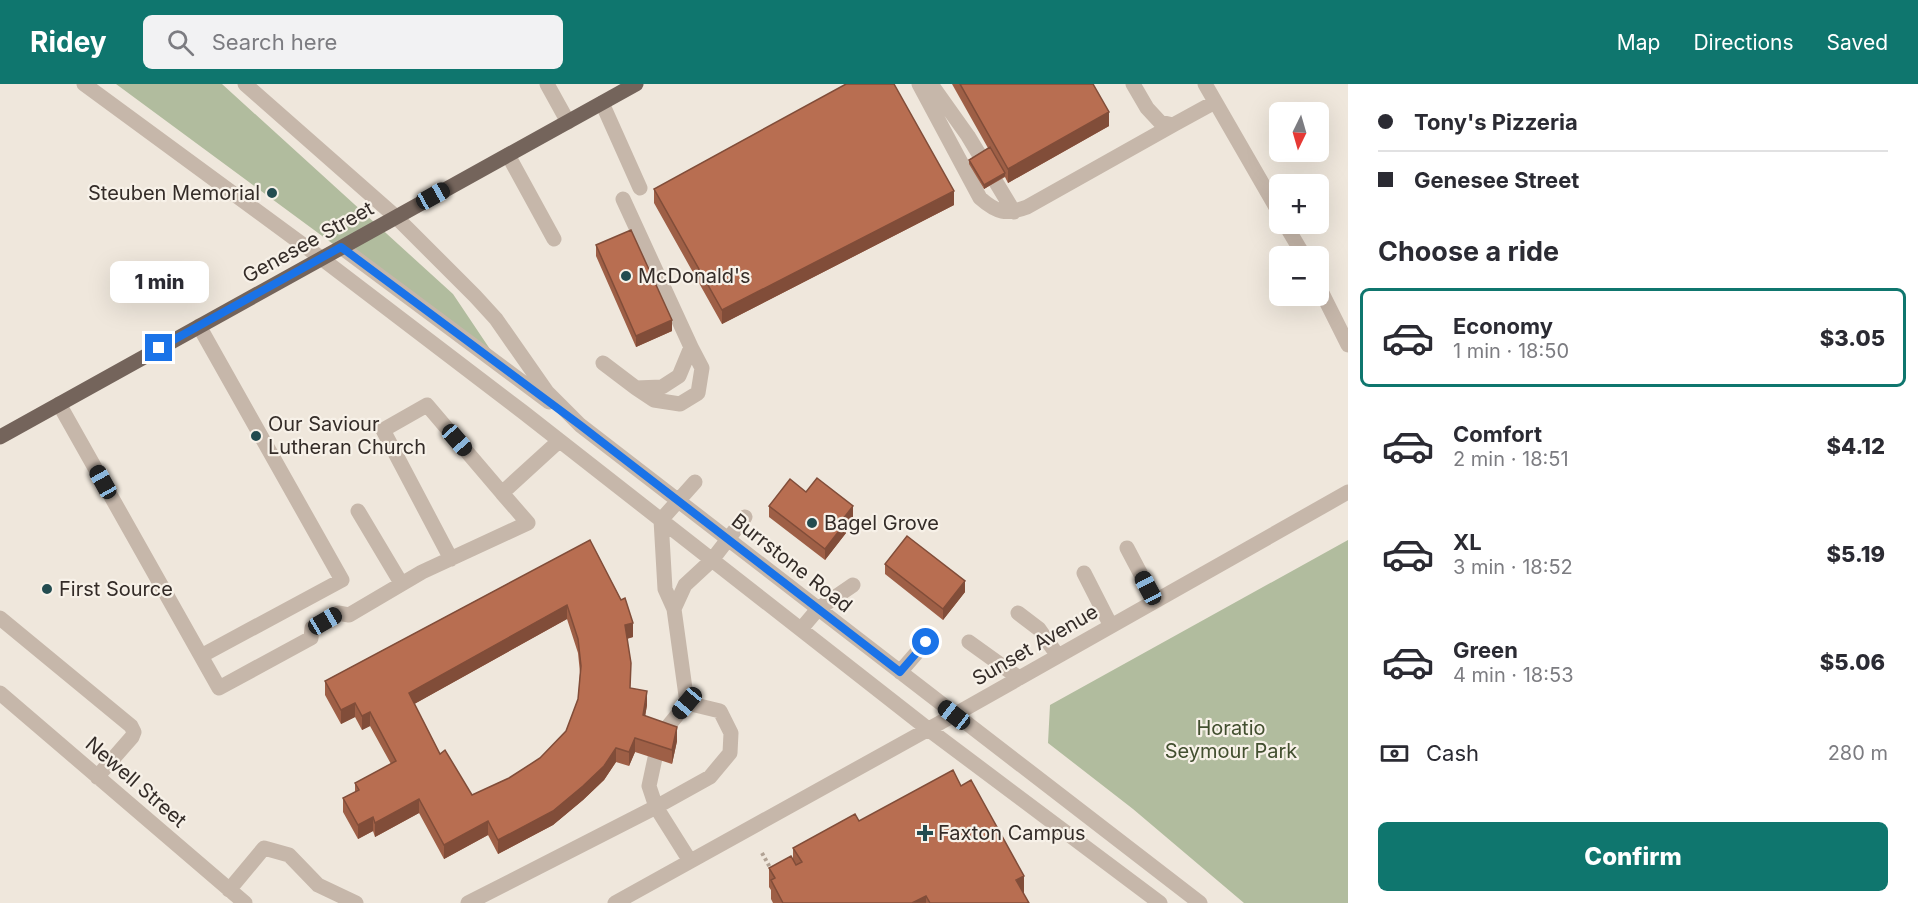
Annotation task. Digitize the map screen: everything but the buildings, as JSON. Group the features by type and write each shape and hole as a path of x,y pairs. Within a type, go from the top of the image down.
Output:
{"main road":[{"name":"Genesee Street","path":"0,437 636,84"}],"street":[{"path":"84,84 321,258 928,729 1160,903"},
{"name":"Burrstone Road","path":"245,84 396,217 489,311 547,392 580,425 1200,903"},
{"path":"547,84 568,122"},
{"path":"919,84 980,198 993,210 1014,212 1028,207 1215,102"},
{"path":"931,84 968,136 1014,212"},
{"path":"1133,84 1147,108 1160,122 1173,125"},
{"path":"1205,84 1269,195"},
{"path":"602,103 640,188"},
{"path":"508,155 554,239"},
{"path":"603,363 654,400 680,404 698,393 702,368 623,199"},
{"path":"341,247 580,425"},
{"path":"1328,306 1348,345"},
{"path":"199,326 342,580 201,656"},
{"path":"636,388 662,387 679,376 691,347"},
{"path":"59,404 219,688 311,638 312,628 338,613 349,615 422,572 451,559 528,523 427,405 383,430 451,559"},
{"path":"502,493 559,441"},
{"path":"661,735 687,703 674,609 665,589 661,520 695,482"},
{"name":"Sunset Avenue","path":"615,903 954,715 1348,492"},
{"path":"358,511 401,584"},
{"path":"674,609 685,585 712,560 745,517"},
{"path":"1127,548 1155,602"},
{"path":"1084,573 1111,626"},
{"path":"801,629 818,609 853,585"},
{"path":"1018,613 1039,628 1058,656"},
{"path":"0,618 131,726 134,732 132,737 98,777"},
{"path":"900,672 926,642"},
{"path":"969,642 1019,678"},
{"name":"Newell Street","path":"0,693 245,903"},
{"path":"468,903 710,777 730,753 731,733 720,711 687,703"},
{"path":"655,758 649,786 656,807 690,861"},
{"path":"229,890 264,848 289,855 318,885 356,903"}],"path":[{"path":"762,853 776,879"}],"green space":[{"path":"116,84 222,84 453,294 504,370"},
{"name":"Horatio Seymour Park","path":"1348,540 1348,903 1244,903 1133,809 1048,743 1050,705"}],"place":[{"name":"Steuben Memorial","path":"272,193"},
{"name":"McDonald's","path":"626,276"},
{"name":"Our Saviour Lutheran Church","path":"256,436"},
{"name":"Bagel Grove","path":"812,523"},
{"name":"First Source","path":"47,589"},
{"name":"Faxton Campus","path":"925,833"}],"route":[{"path":"159,348 341,247 580,425 900,672 926,642"}]}
